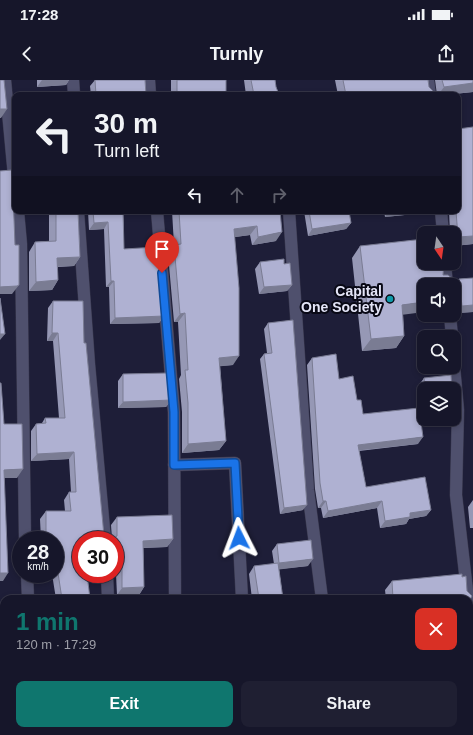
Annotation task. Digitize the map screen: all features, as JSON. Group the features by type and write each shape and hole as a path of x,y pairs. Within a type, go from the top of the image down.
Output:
{"street":[{"path":"6,80 12,151"},
{"path":"73,80 74,92"},
{"path":"149,80 150,92"},
{"path":"428,80 430,92"},
{"path":"18,214 21,244 25,531"},
{"path":"78,214 89,364 104,531"},
{"path":"157,214 174,412 175,595"},
{"path":"288,214 308,490 321,595"},
{"path":"441,214 442,226"},
{"path":"455,374 458,410 456,495 468,595"},
{"path":"174,465 235,463 242,595"},
{"path":"27,583 28,595"},
{"path":"107,583 108,595"},
{"path":"473,709 473,735"}],"building":[{"path":"0,80 4,80 7,109 0,109"},
{"path":"95,80 145,80 146,92 96,92"},
{"path":"177,80 226,80 226,92 177,92"},
{"path":"251,80 275,80 278,92 253,92"},
{"path":"343,80 428,80 429,87 434,92 345,92"},
{"path":"442,80 473,80 473,83 444,87"},
{"path":"473,127 473,236 461,237 461,226 457,226 456,214 461,214 461,129"},
{"path":"12,170 12,214 14,214 15,245 19,245 19,285 17,286 0,287 0,171"},
{"path":"56,214 78,214 80,257 57,258 58,280 36,282 35,242 56,241"},
{"path":"93,214 123,214 124,249 158,247 164,316 115,318 114,281 111,281 108,222 94,223"},
{"path":"179,214 280,214 282,232 258,237 257,226 234,229 239,288 239,356 219,358 226,441 188,444 188,403 185,370 188,370 185,313 180,314 174,245 181,244"},
{"path":"310,214 350,214 351,223 312,229"},
{"name":"Capital One Society","path":"417,240 417,270 443,270 443,275 448,275 452,278 417,278 417,303 402,305 404,336 371,339 360,246"},
{"path":"284,259 284,264 290,263 292,285 264,287 260,262"},
{"path":"473,278 473,305 462,306 461,279"},
{"path":"0,298 5,334 0,334"},
{"path":"53,301 83,301 84,343 86,343 104,531 72,531 72,583 88,583 90,595 61,595 60,583 64,583 64,531 46,531 46,511 71,511 69,492 76,492 74,452 37,454 36,424 46,423 45,418 65,418 58,333 52,333"},
{"path":"293,320 307,505 284,508 264,354 272,353 268,323"},
{"path":"336,354 339,379 353,376 357,400 361,400 363,414 417,408 417,426 421,426 423,437 358,445 366,487 425,477 431,510 410,513 410,517 385,521 382,501 328,511 326,501 323,501 320,483 312,358"},
{"path":"168,373 171,400 123,402 123,374"},
{"path":"451,375 452,382 424,382 424,378"},
{"path":"0,383 4,424 22,424 23,469 4,470 8,573 0,573"},
{"path":"172,515 173,539 143,541 144,587 122,588 122,583 124,583 124,531 117,531 117,517"},
{"path":"311,540 313,559 279,563 277,544"},
{"path":"278,563 282,595 258,595 254,566"},
{"path":"462,574 462,577 466,576 467,591 471,595 393,595 392,581"}],"place":[{"name":"Capital One Society","path":"390,299"}],"route":[{"path":"162,273 174,412 174,465 235,463 239,538"}]}
